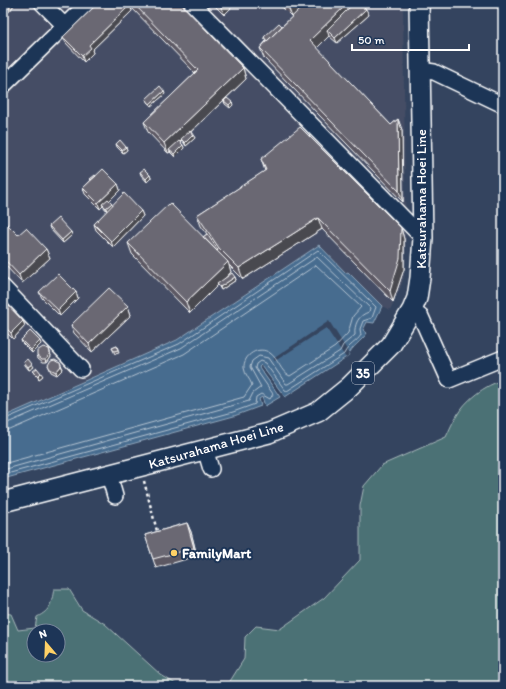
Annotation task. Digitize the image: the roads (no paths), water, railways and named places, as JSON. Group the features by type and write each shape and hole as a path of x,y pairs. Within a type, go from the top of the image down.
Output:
{"main road":[{"name":"Katsurahama Hoei Line","path":"3,502 269,433 318,412 349,387 391,345 412,310 420,278 423,238 419,3"}],"street":[{"path":"42,3 64,26"},
{"path":"3,86 88,3"},
{"path":"192,3 423,238"},
{"path":"420,70 434,72 503,105"},
{"path":"3,287 81,369"},
{"path":"412,310 420,317 449,380 503,358"},
{"path":"205,450 211,469"},
{"path":"109,474 115,496"}],"water":[{"path":"319,245 346,273 348,272 382,306 374,323 367,322 363,330 367,333 348,356 285,397 261,365 259,367 280,397 265,406 262,397 259,399 261,406 234,416 3,479 3,417 177,340"}],"place":[{"name":"FamilyMart","path":"174,553"}]}
